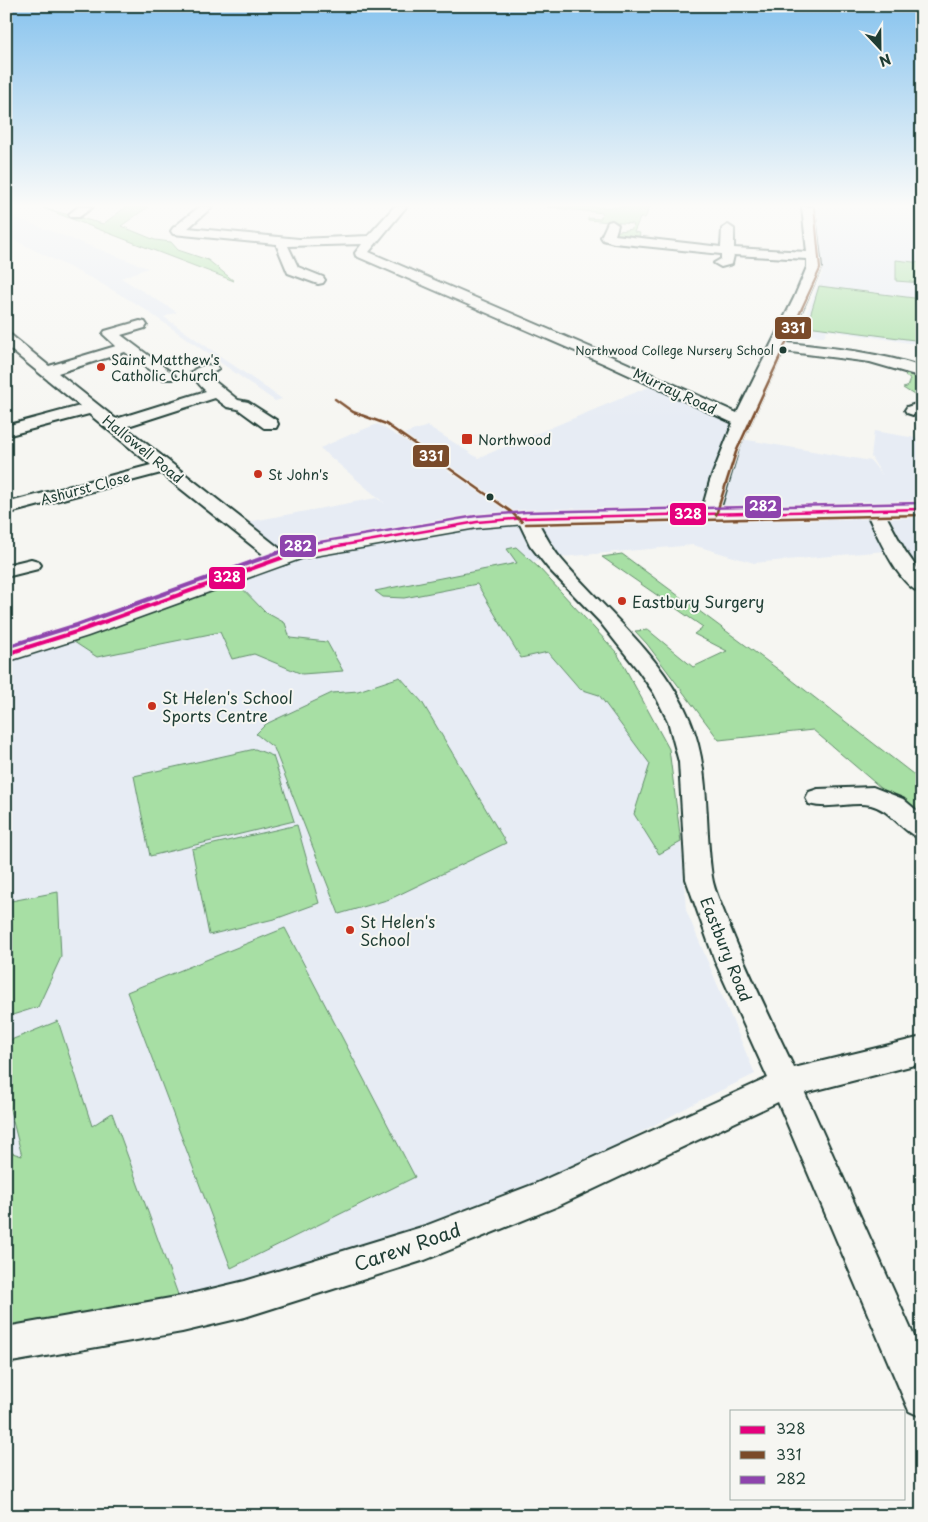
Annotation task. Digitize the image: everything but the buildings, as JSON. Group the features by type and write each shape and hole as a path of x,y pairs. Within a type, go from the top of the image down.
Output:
{"main road":[{"path":"6,654 88,628 311,549 359,540 477,522 526,518 922,509"}],"street":[{"path":"313,278 318,280"},
{"name":"Murray Road","path":"419,278 610,361 742,422"},
{"path":"710,513 717,486 742,422 809,278"},
{"path":"140,325 110,334 167,376"},
{"name":"Hallowell Road","path":"6,338 115,425 164,467 281,559"},
{"path":"778,346 883,361 922,372"},
{"path":"47,371 127,347"},
{"path":"211,369 199,373 204,377 205,382 233,404 242,405 270,424"},
{"path":"115,425 218,392"},
{"path":"6,432 93,408"},
{"name":"Ashurst Close","path":"6,509 164,467"},
{"path":"874,510 913,580 922,587"},
{"name":"Eastbury Road","path":"526,518 540,545 555,564 607,618 646,665 665,692 679,721 691,762 699,879 729,961 786,1084 922,1398"},
{"path":"6,571 31,565"},
{"path":"818,798 873,796 894,805 922,830"},
{"name":"Carew Road","path":"6,1345 182,1314 245,1300 425,1242 546,1195 786,1084 922,1050"}],"shaded area":[{"path":"91,278 121,278 177,312 164,317 282,399 275,401 140,306"},
{"path":"820,278 922,278 922,345 827,330 824,337 799,333"},
{"name":"St Helen's School","path":"658,383 742,421 736,438 871,461 882,475 871,457 874,431 922,439 922,569 885,551 754,563 693,545 551,558 378,591 534,564 617,653 669,749 681,842 686,910 755,1074 697,1102 541,1186 273,1280 6,1334 6,662 278,567 280,559 243,523 376,498 384,503 320,448 354,433 378,424 397,436 428,426 478,458"}],"green space":[{"path":"896,278 922,278 922,283 896,281"},
{"path":"819,286 922,299 922,341 807,326"},
{"path":"906,372 922,382 922,400 903,388 907,387 910,379 905,376"},
{"path":"516,547 539,568 617,653 669,749 681,842 659,854 634,814 650,764 599,695 580,689 548,652 521,658 477,584 404,598 383,597 375,591 517,563 507,549"},
{"path":"622,554 783,673 922,781 922,823 813,730 719,740 647,644 635,631 648,630 693,667 727,651 694,634 703,627 602,557"},
{"path":"236,582 265,612 285,623 290,638 327,642 343,671 302,674 254,654 232,659 220,632 97,657 71,640"},
{"path":"400,677 422,702 506,843 390,899 339,914 274,748 256,734 266,724 332,693 358,691"},
{"path":"255,749 273,756 294,821 150,856 134,776"},
{"path":"297,825 319,903 278,918 209,935 192,849"},
{"path":"58,892 61,957 38,1007 6,1017 6,902"},
{"path":"285,928 415,1177 231,1268 127,992"},
{"path":"58,1021 92,1126 112,1113 180,1300 6,1334 6,1151 22,1156 6,1095 6,1042"}],"transit line":[{"name":"331","path":"716,515 736,452 816,278"},
{"name":"331","path":"335,399 353,412 386,424 510,511 522,522"},
{"name":"282","path":"6,647 77,625 296,546 476,516 526,512 922,503"},
{"name":"328","path":"6,654 79,631 298,552 477,522 526,518 922,509"},
{"name":"331","path":"526,524 922,515"}],"place":[{"name":"Northwood College Nursery School","path":"783,350"},
{"name":"Saint Matthew's Catholic Church","path":"101,367"},
{"name":"Northwood","path":"467,439"},
{"name":"St John's","path":"258,474"},
{"name":"Eastbury Surgery","path":"622,601"},
{"name":"St Helen's School Sports Centre","path":"152,706"},
{"name":"St Helen's School","path":"350,930"}]}
